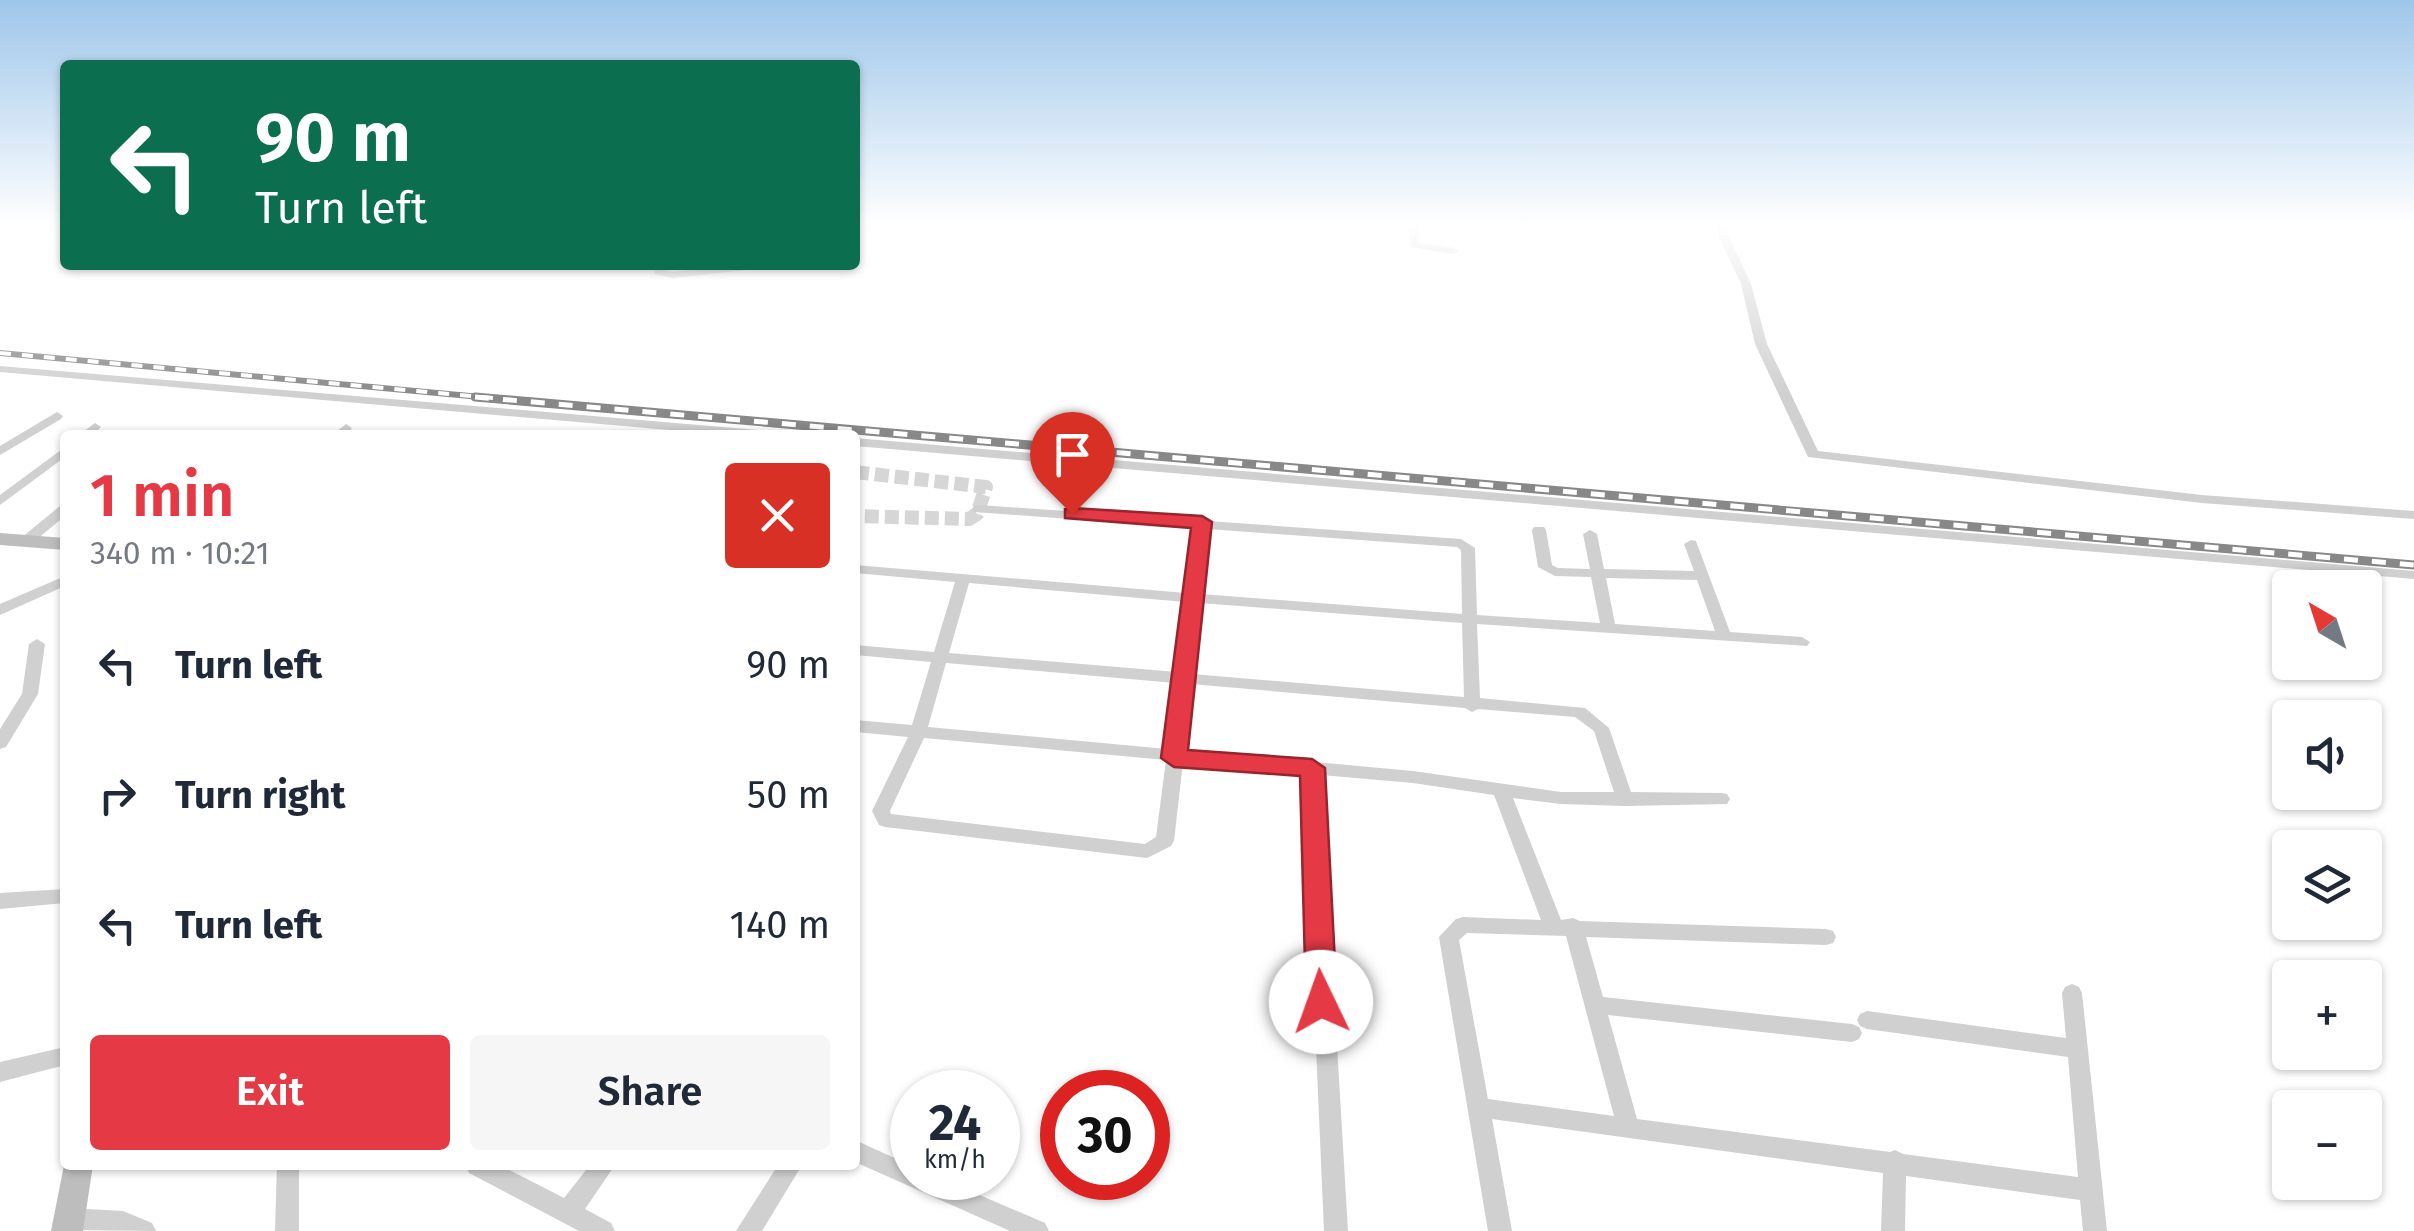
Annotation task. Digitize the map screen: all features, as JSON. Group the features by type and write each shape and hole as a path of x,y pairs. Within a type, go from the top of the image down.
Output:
{"street":[{"path":"1743,281 1761,344 1809,450 1822,458 2244,503 2414,515"},
{"path":"0,369 713,430"},
{"path":"0,450 56,416"},
{"path":"860,442 2414,575"},
{"path":"0,501 60,455"},
{"path":"979,509 1461,543 1468,548 1472,706"},
{"path":"26,541 60,514"},
{"path":"962,578 918,734 881,811 894,824 1147,851 1165,841 1202,522"},
{"path":"1539,530 1548,570 1703,576"},
{"path":"1590,534 1608,628"},
{"path":"0,539 60,544"},
{"path":"1691,544 1724,636"},
{"path":"860,569 1802,642"},
{"path":"0,610 60,582"},
{"path":"0,743 30,694 37,644"},
{"path":"860,650 1472,706 1579,712 1594,719 1614,762 1625,800"},
{"path":"860,727 1312,768 1501,790 1625,800 1721,799"},
{"path":"1312,768 1336,1231"},
{"path":"1501,790 1563,926 1593,1005 1628,1124"},
{"path":"0,901 60,896"},
{"path":"1500,1231 1482,1108 1449,937 1463,925 1826,937"},
{"path":"2072,994 2095,1231"},
{"path":"1593,1005 1860,1026 2078,1049"},
{"path":"0,1072 60,1057"},
{"path":"1482,1108 1628,1124 2091,1190"},
{"path":"860,1154 890,1167"},
{"path":"1893,1231 1895,1161"},
{"path":"77,1170 68,1225 123,1223 144,1231"},
{"path":"287,1231 288,1170"},
{"path":"487,1170 603,1231"},
{"path":"568,1212 600,1170"},
{"path":"748,1231 788,1170"},
{"path":"966,1200 1037,1231"}],"tunnel":[{"path":"860,473 986,487 977,514 969,519 860,516"}],"railway":[{"path":"0,353 503,399"},
{"path":"475,397 856,430"},
{"path":"860,430 2414,565"}],"route":[{"path":"1072,514 1202,522 1174,758 1312,768 1321,1002"}]}
